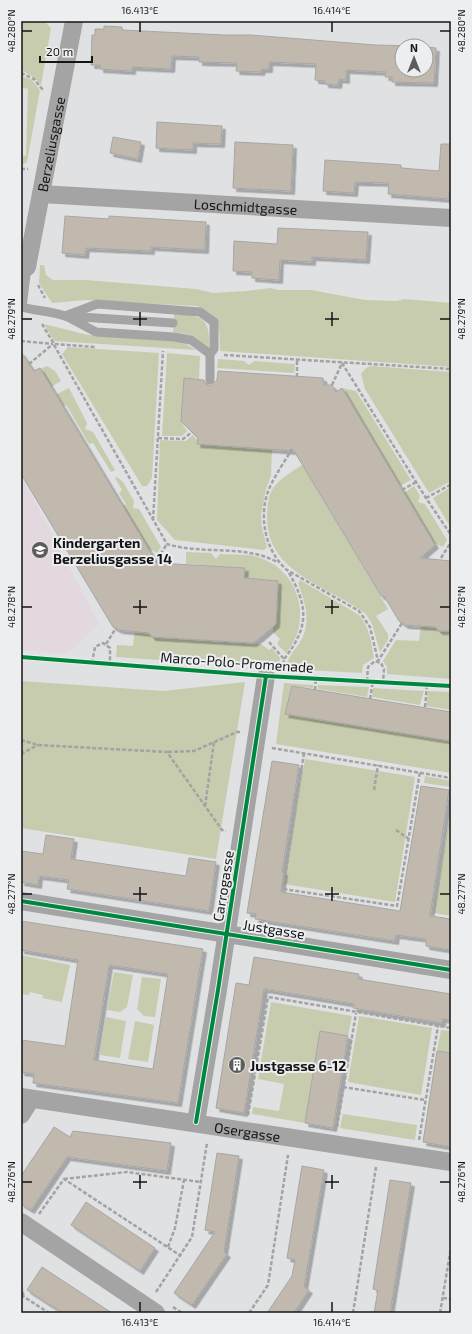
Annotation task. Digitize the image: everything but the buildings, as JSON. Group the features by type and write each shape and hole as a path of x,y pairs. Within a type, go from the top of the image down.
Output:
{"street":[{"name":"Berzeliusgasse","path":"27,267 74,21"},
{"name":"Loschmidtgasse","path":"41,194 451,218"},
{"name":"Carrogasse","path":"203,1123 227,933 256,740 274,676"},
{"name":"Justgasse","path":"21,901 451,970"},
{"name":"Osergasse","path":"26,1098 203,1123 451,1162"},
{"path":"21,1115 26,1098"},
{"path":"25,1225 152,1310"}],"lane":[{"path":"27,267 21,307 35,311 54,312 96,332 174,337 192,340 210,354"},
{"path":"65,316 97,304 200,312 214,322 214,349 210,354 210,380"},
{"path":"65,316 173,323"}],"path":[{"path":"21,73 34,80 43,91 60,97"},
{"path":"27,267 54,312"},
{"path":"35,311 167,544 181,548 257,554 278,562 288,570 359,611 370,627 378,661 381,662 384,669 384,682"},
{"path":"21,341 101,347"},
{"path":"29,364 54,344"},
{"path":"156,350 171,351"},
{"path":"153,521 163,351"},
{"path":"210,354 451,369"},
{"path":"297,377 298,360"},
{"path":"332,385 342,363"},
{"path":"342,363 426,498 451,535"},
{"path":"158,438 183,439 192,432"},
{"path":"278,562 266,532 265,508 270,488 292,448"},
{"path":"402,490 416,482"},
{"path":"426,498 450,485"},
{"path":"441,558 451,542"},
{"path":"154,564 167,544"},
{"path":"274,676 284,659 296,644 303,625 304,606 298,588 288,570"},
{"path":"367,681 369,665 372,662 378,661 402,623"},
{"path":"106,644 116,628"},
{"path":"269,642 284,659"},
{"path":"92,663 95,647 100,644 106,644"},
{"path":"106,644 111,651 110,665"},
{"path":"84,663 98,664"},
{"path":"104,664 118,665"},
{"path":"316,678 316,690"},
{"path":"359,680 391,682"},
{"path":"370,699 373,681"},
{"path":"420,684 433,685"},
{"path":"425,707 427,684"},
{"path":"21,740 38,745 167,752 194,751 237,732 256,740 304,753 451,778"},
{"path":"205,807 214,741"},
{"path":"21,754 38,745"},
{"path":"167,752 222,830 242,833"},
{"path":"304,753 283,889 397,906 420,772"},
{"path":"374,790 378,766"},
{"path":"396,830 409,838"},
{"path":"263,996 451,1028"},
{"path":"245,1130 268,997"},
{"path":"335,1144 356,1013"},
{"path":"417,1156 438,1026"},
{"path":"343,1087 425,1100"},
{"path":"152,1310 180,1256 192,1237 202,1182 203,1123"},
{"path":"249,1313 268,1285 291,1137"},
{"path":"353,1313 379,1151"},
{"path":"25,1225 64,1178 127,1172 202,1182"},
{"path":"64,1178 180,1256"},
{"path":"168,1247 175,1228 184,1180"},
{"path":"440,1313 451,1247"},
{"path":"21,1286 25,1297"},
{"path":"21,1295 49,1313"},
{"path":"443,1298 451,1299"}],"shaded area":[{"name":"Kindergarten Berzeliusgasse 14","path":"21,475 99,624 66,654 21,650"}],"green space":[{"path":"21,21 44,21 51,28 41,85 35,78 21,70"},
{"path":"21,76 32,80 40,90 27,162 21,165 21,158 26,155 28,89 21,87"},
{"path":"40,265 44,265 46,275 53,280 86,280 196,289 213,293 271,288 278,290 311,290 365,300 397,301 404,299 451,303 451,367 220,351 220,336 217,324 210,314 197,306 86,300 52,303 39,283"},
{"path":"174,314 192,316 203,321 208,331 209,349 192,335 173,332"},
{"path":"44,324 88,335 183,342 196,350 54,341"},
{"path":"68,347 159,353 152,478 147,486 142,486 62,354"},
{"path":"167,353 200,356 199,379 187,378 184,381 181,421 187,431 182,436 162,436"},
{"path":"218,359 244,361 249,365 254,361 295,364 294,373 217,368"},
{"path":"47,366 55,371 61,381 51,387 40,369"},
{"path":"371,366 451,372 451,487 449,482 429,493 365,389 361,374 366,368"},
{"path":"69,388 87,423 85,429 93,432 115,470 111,472 93,443 89,444 67,406 63,405 57,394"},
{"path":"342,388 356,391 411,480 400,486"},
{"path":"193,435 200,444 272,449 271,476 266,489 261,515 262,528 267,547 264,550 175,540 157,520 160,440 186,441"},
{"path":"302,465 388,609 376,616 388,634 388,640 380,652 372,624 366,614 302,576 288,565 277,552 270,536 267,517 269,498 272,491 280,480"},
{"path":"117,477 123,482 134,501 133,508 139,509 161,547 157,553 152,550 150,551 123,506 126,504 119,493 122,490 115,478"},
{"path":"414,486 420,496 418,502 425,504 447,540 443,547 434,543 404,493"},
{"path":"451,487 451,528 433,498"},
{"path":"186,552 211,553 216,559 220,554 258,557 276,566 286,576 294,587 300,614 299,627 294,641 286,653 277,644 280,639 273,632 273,627 276,624 278,584 276,581 244,578 245,570 243,568 186,564"},
{"path":"300,580 359,615 363,620 370,635 374,658 363,665 362,673 288,669 286,666 304,635 306,627 305,605 298,583"},
{"path":"421,626 435,627 439,631 451,631 451,679 387,674 387,667 383,661 396,640 419,641"},
{"path":"135,631 149,633 152,637 261,644 269,650 272,648 280,658 279,668 116,657 117,645 133,646"},
{"path":"21,681 163,691 245,682 216,859 21,828"},
{"path":"284,683 313,685 313,688 292,686 285,714 451,741 451,773 276,744"},
{"path":"318,685 369,687 367,697 318,689"},
{"path":"373,688 424,691 420,705 372,697"},
{"path":"428,691 451,692 451,710 426,706"},
{"path":"305,759 415,777 395,902 284,884"},
{"path":"425,776 451,781 451,787 424,783"},
{"path":"451,809 451,916 434,913"},
{"path":"21,955 70,965 62,1002 42,998 43,995 30,992 29,995 21,994"},
{"path":"114,972 133,975 127,1007 120,1012 107,1010"},
{"path":"142,977 161,979 155,1017 144,1016 137,1009"},
{"path":"271,1002 352,1016 348,1036 320,1031 305,1123 252,1114 253,1107 279,1111 284,1084 258,1079"},
{"path":"359,1016 432,1028 421,1095 348,1082"},
{"path":"106,1017 126,1021 120,1058 100,1055"},
{"path":"135,1021 154,1025 148,1062 128,1059"},
{"path":"441,1030 451,1031 451,1053 437,1051"},
{"path":"343,1114 417,1125 415,1140 340,1128"}],"cycle path":[{"name":"Marco-Polo-Promenade","path":"21,657 266,676 451,686"},
{"name":"Marco-Polo-Promenade","path":"196,1122 218,990 266,676"},
{"path":"21,901 451,970"}],"place":[{"name":"Kindergarten Berzeliusgasse 14","path":"40,550"},
{"name":"Justgasse 6-12","path":"237,1065"}]}
